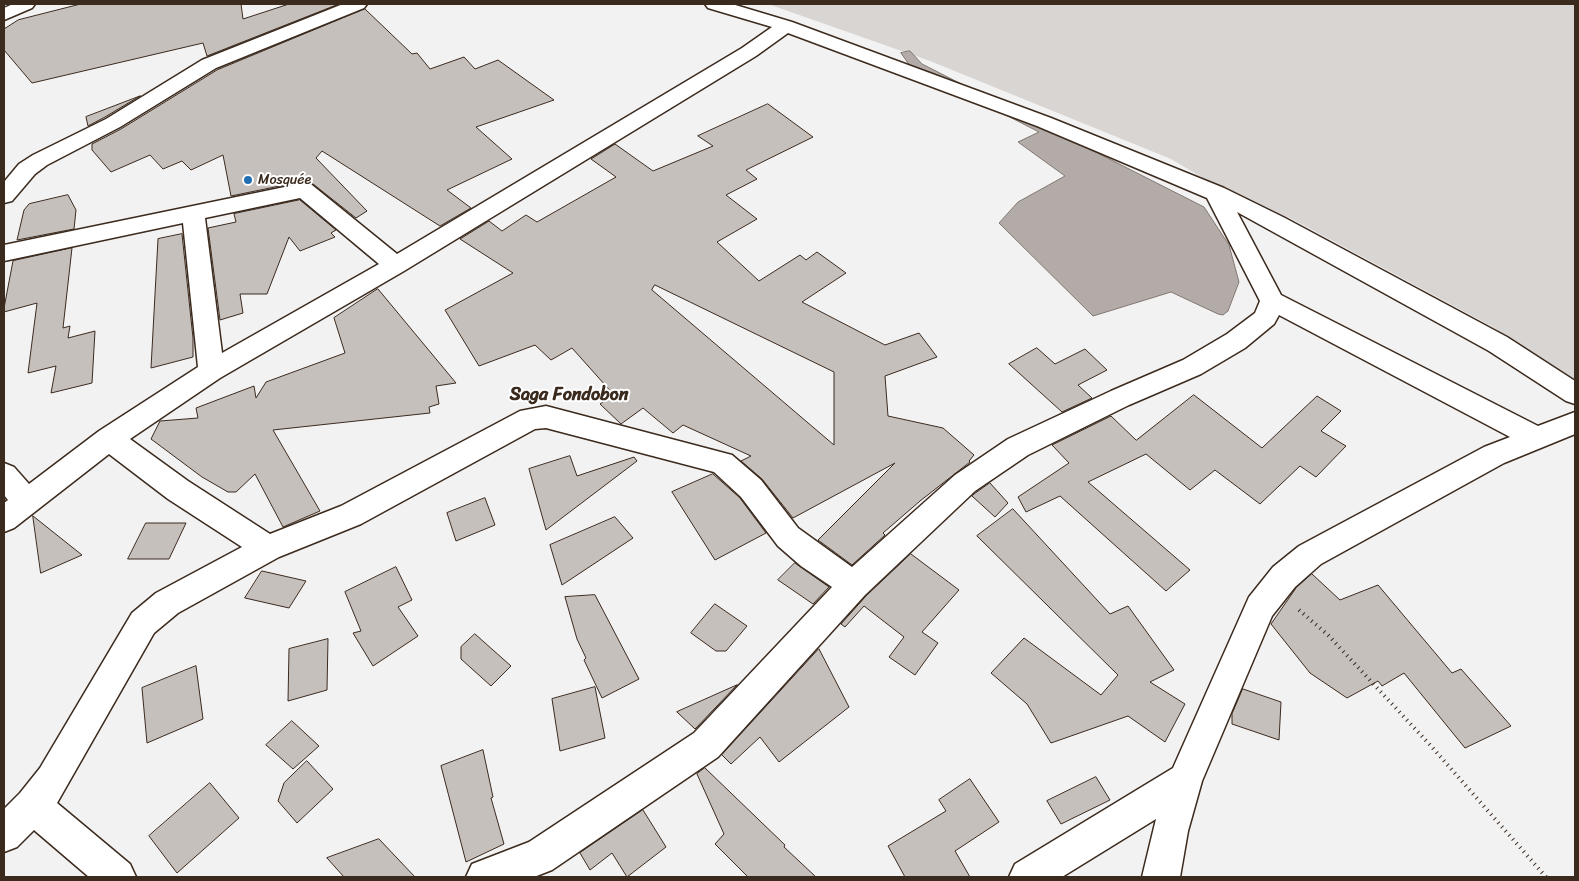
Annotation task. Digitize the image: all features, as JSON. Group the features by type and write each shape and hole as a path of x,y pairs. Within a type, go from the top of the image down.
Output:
{"street":[{"path":"4,15 26,4"},
{"path":"4,196 34,165 113,122 185,77 209,64 358,4"},
{"path":"714,4 786,26 1044,122 1216,192 1277,223 1498,344 1575,394"},
{"path":"4,519 109,439 211,371 396,265 749,52 786,26"},
{"path":"4,253 304,190 396,265"},
{"path":"1216,192 1272,301 1537,438"},
{"path":"194,214 211,371"},
{"path":"508,874 560,844 706,745 854,585 965,483 994,461 1051,431 1192,367 1236,341 1265,318 1272,301"},
{"path":"4,834 33,806 52,780 143,623 167,603 268,548 342,519 530,419 546,417 722,463 738,472 749,484 788,536 854,585"},
{"path":"1161,877 1170,831 1185,780 1260,607 1284,577 1310,556 1494,455 1575,423"},
{"path":"109,439 178,490 268,548"},
{"path":"4,475 26,502"},
{"path":"1028,877 1185,780"},
{"path":"33,806 117,877"}],"path":[{"path":"1274,589 1328,635 1431,746 1546,877"}],"shaded area":[{"path":"768,4 1575,4 1575,379 1491,326 1292,219 1230,194 1171,159 930,61"},
{"path":"910,51 922,64 1204,207 1229,245 1239,282 1228,311 1223,315 1218,314 1171,292 1093,316 999,223 1018,202 1065,176 1018,142 1039,132 910,66 901,53"}],"building":[{"path":"81,4 241,4 243,19 289,4 339,4 207,56 203,43 32,83 4,50 4,29 18,20"},
{"path":"365,9 412,54 417,53 430,69 464,57 475,69 498,60 554,100 476,127 512,159 447,190 471,208 440,226 322,151 316,158 367,211 356,218 313,184 304,181 231,196 223,155 191,170 182,161 163,169 150,155 111,172 92,150 92,144 121,129 217,70"},
{"path":"140,96 105,117 88,126 86,117"},
{"path":"768,104 813,137 746,170 757,179 726,195 757,219 717,242 759,281 800,255 806,260 817,252 846,273 802,302 885,345 919,333 937,357 885,376 888,416 943,428 974,455 970,462 883,533 885,535 852,565 818,540 895,463 793,518 762,479 741,461 751,456 683,425 673,433 643,408 621,424 600,404 614,395 572,348 551,360 535,345 479,366 445,310 513,273 460,239 489,221 502,231 526,215 537,222 616,177 591,159 615,144 653,171 713,146 698,136","holes":["655,285 834,372 834,445 652,290"]},
{"path":"68,195 76,210 74,229 17,240 24,210 29,204"},
{"path":"300,200 336,230 331,233 335,237 300,251 289,237 267,294 240,294 243,313 220,320 208,228 236,222 234,214"},
{"path":"182,234 193,338 193,357 151,368 158,239"},
{"path":"72,248 63,328 70,326 68,338 95,331 92,383 51,393 56,366 28,373 37,303 4,312 4,308 13,261"},
{"path":"378,289 456,383 436,386 439,404 429,407 430,413 273,430 320,511 283,527 255,474 236,492 228,492 202,477 151,439 160,421 198,418 196,408 254,386 256,398 266,382 345,353 334,318"},
{"path":"1037,348 1055,364 1085,349 1107,370 1078,385 1092,398 1062,412 1009,364"},
{"path":"1194,395 1262,448 1317,396 1341,411 1321,431 1346,446 1316,477 1300,466 1260,504 1215,470 1190,490 1146,454 1088,482 1190,570 1166,591 1060,496 1026,512 1018,497 1069,463 1052,445 1111,416 1136,440"},
{"path":"570,456 577,476 634,457 637,461 546,530 529,469"},
{"path":"713,474 740,498 766,533 715,560 672,492"},
{"path":"990,483 1008,503 995,517 972,496"},
{"path":"485,498 495,525 456,541 447,513"},
{"path":"1013,509 1110,614 1128,606 1174,670 1150,682 1185,704 1165,742 1128,716 1051,743 1027,704 991,673 1024,638 1101,695 1118,675 977,536"},
{"path":"33,516 82,555 41,573"},
{"path":"615,517 633,538 562,585 550,545"},
{"path":"146,523 186,523 169,559 128,559"},
{"path":"911,554 959,590 922,632 938,643 915,675 889,657 904,637 864,606 845,627 841,624 866,596"},
{"path":"795,563 829,587 813,604 778,580"},
{"path":"396,567 412,600 398,607 418,636 373,666 353,633 361,631 345,592"},
{"path":"262,571 306,581 289,608 245,598"},
{"path":"1312,574 1340,600 1378,585 1452,673 1461,669 1511,726 1465,748 1404,673 1382,686 1378,681 1347,698 1310,673 1271,624 1296,588"},
{"path":"595,595 639,679 602,698 584,660 586,658 577,639 565,597"},
{"path":"715,604 747,626 726,651 716,651 691,633"},
{"path":"475,634 511,666 491,686 461,659 461,647"},
{"path":"328,639 327,690 288,701 289,649"},
{"path":"819,649 849,707 779,762 760,737 731,764 722,755"},
{"path":"196,666 203,719 147,743 142,688"},
{"path":"737,685 695,729 677,712"},
{"path":"595,687 605,738 560,751 552,699"},
{"path":"1243,689 1281,702 1279,740 1232,724 1232,714"},
{"path":"292,721 319,746 293,769 266,745"},
{"path":"483,750 493,797 491,798 504,844 466,862 441,766"},
{"path":"307,761 333,789 297,823 278,801 284,783"},
{"path":"705,768 816,877 748,877 715,844 724,834 697,774"},
{"path":"1096,777 1110,800 1061,824 1047,801"},
{"path":"970,779 999,822 955,851 970,877 905,877 888,846 946,811 939,800"},
{"path":"210,783 239,818 177,873 149,836"},
{"path":"643,810 666,847 627,877 612,853 590,870 580,853"},
{"path":"379,839 415,877 344,877 327,858"}],"place":[{"name":"Mosquée","path":"248,180"}],"district":[{"name":"Saga Fondobon","path":"569,395"}]}
